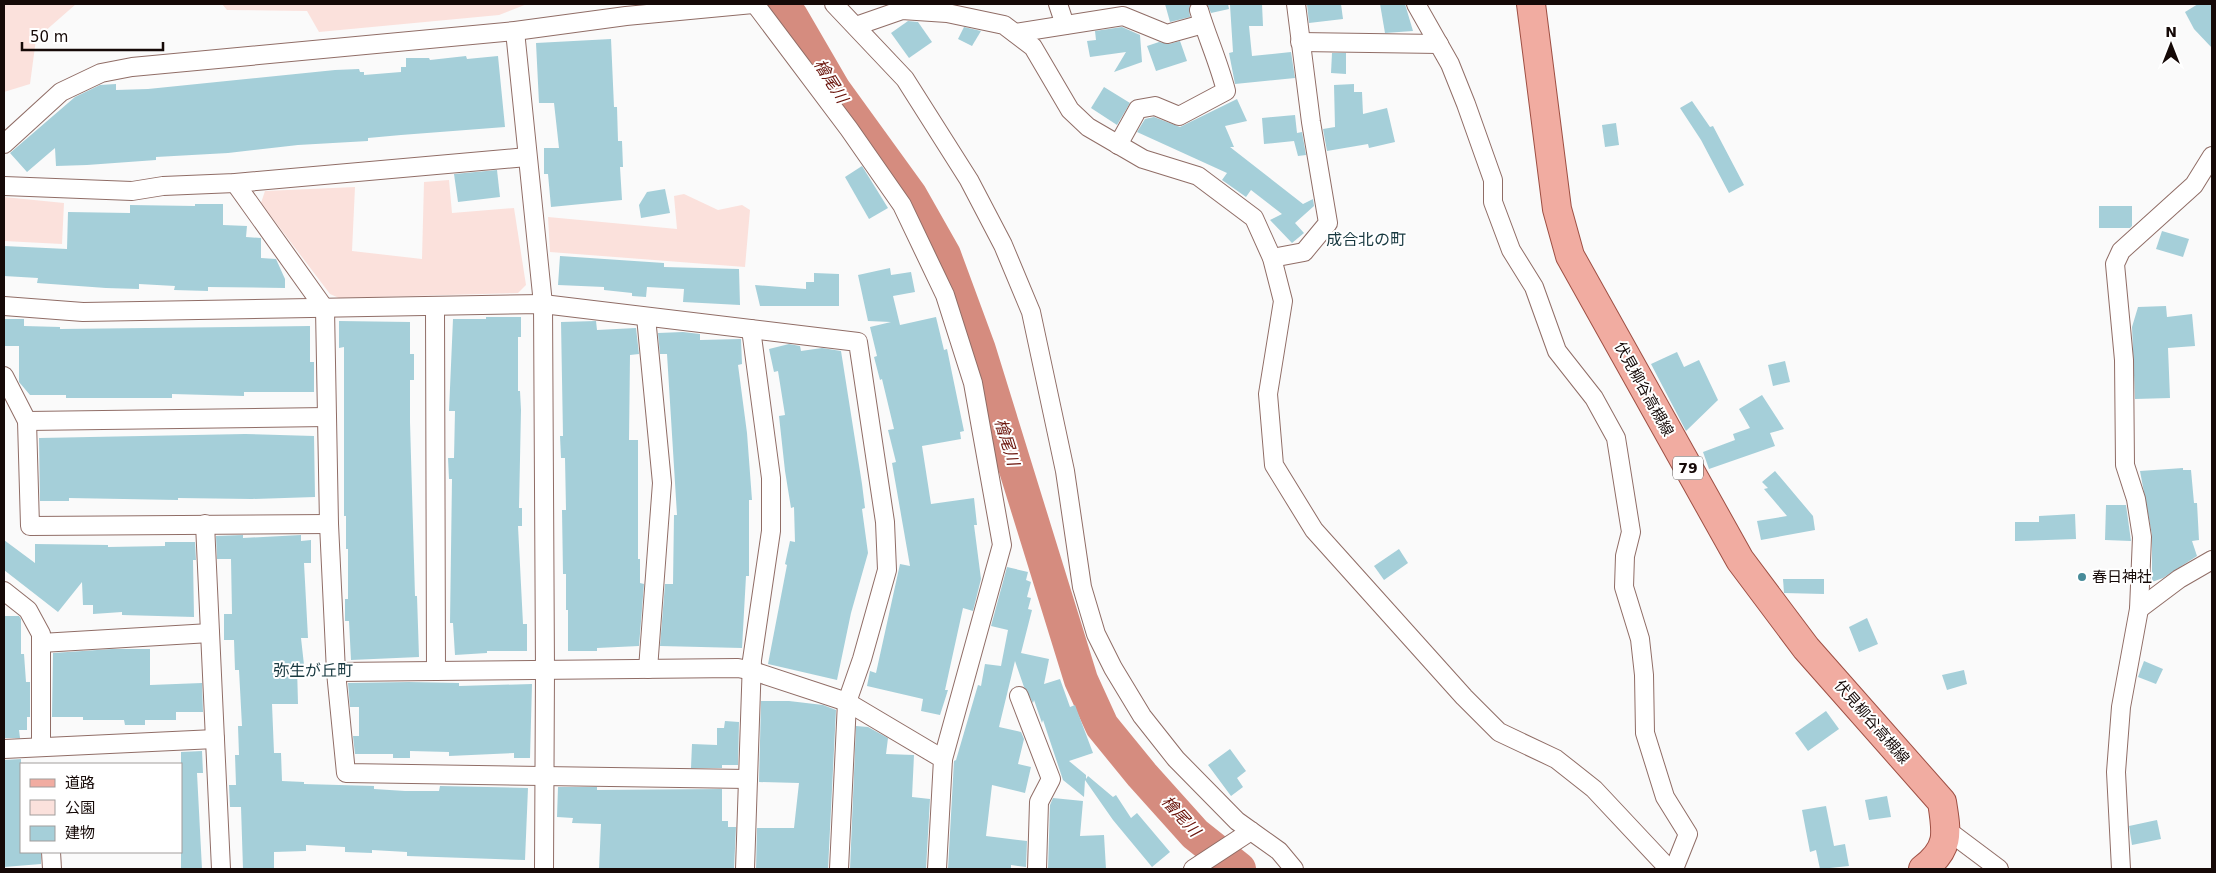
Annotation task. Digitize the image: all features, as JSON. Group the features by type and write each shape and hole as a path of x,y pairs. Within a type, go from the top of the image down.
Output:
{"main road":[{"name":"伏見柳谷高槻線","path":"1531,4 1557,209 1570,256 1740,560 1806,648 1942,802 1947,830 1938,858 1923,869"}],"street":[{"path":"4,144 61,92 101,73 168,63 515,31 626,16 754,4 849,129 902,205 945,295 973,383 1002,545 943,759 937,869"},
{"path":"834,4 904,79 969,180 1004,245 1031,312 1065,471 1082,587 1096,634 1142,716 1176,759 1245,834 1279,851 1294,869"},
{"path":"1058,4 1065,25"},
{"path":"1272,258 1304,252 1328,223 1310,122 1296,4"},
{"path":"1416,4 1439,44 1466,104 1494,180 1494,202 1511,250 1534,287 1557,351 1594,398 1616,438 1631,532 1625,556 1624,587 1640,638 1644,675 1646,733 1665,797 1688,834 1674,869"},
{"path":"856,26 902,10 957,15 1004,25 1033,47 1070,110 1088,127 1143,159 1198,176 1254,218 1272,258 1283,301 1268,394 1274,465 1314,530 1464,697 1499,732 1556,759 1594,789 1669,869"},
{"path":"1015,33 1123,16 1167,34 1201,17 1212,51 1219,65 1226,91 1179,116 1155,106 1138,109 1118,145"},
{"path":"515,31 543,304 544,869"},
{"path":"1300,42 1439,44"},
{"path":"2120,869 2116,772 2119,725 2130,650 2139,610 2142,537 2136,499 2125,465 2124,360 2115,264 2121,251 2194,185 2212,156"},
{"path":"4,186 132,191 163,186 235,183 527,157"},
{"path":"235,183 325,309 329,524 336,672 346,773 748,779"},
{"path":"4,306 83,312 543,304 858,342 885,522 887,570 862,659 847,702 839,869"},
{"path":"435,307 436,671"},
{"path":"646,316 662,483 648,668"},
{"path":"745,869 752,660 771,531 771,478 751,329"},
{"path":"4,376 27,421 30,526 329,524"},
{"path":"27,421 327,417"},
{"path":"205,524 221,869"},
{"path":"2139,610 2179,579 2212,560"},
{"path":"4,591 28,610 41,634 44,753"},
{"path":"41,643 210,633"},
{"path":"336,672 738,668 847,702 943,759"},
{"path":"1019,696 1051,779 1039,802 1036,869"},
{"path":"4,749 44,753 215,739"},
{"path":"1947,830 1999,869"},
{"path":"1201,866 1245,834"},
{"path":"51,853 52,869"}],"green space":[{"path":"4,4 76,4 36,39 30,84 4,92"},
{"path":"222,4 527,4 499,15 319,32 307,11 227,10"},
{"path":"449,180 452,213 514,208 526,285 518,293 339,298 330,294 261,203 265,191 355,187 352,251 422,259 424,182"},
{"path":"684,194 718,210 742,205 750,210 745,267 550,252 548,217 677,229 674,196"},
{"path":"4,197 64,203 62,244 4,241"}],"building":[{"path":"1165,4 1191,4 1189,8 1190,17 1170,22"},
{"path":"1207,4 1228,4 1229,9 1211,13"},
{"path":"1262,4 1263,26 1249,26 1252,56 1291,52 1295,78 1235,84 1229,53 1233,52 1230,5"},
{"path":"1307,4 1341,4 1343,19 1309,23"},
{"path":"1380,4 1405,4 1413,31 1385,33"},
{"path":"2198,4 2212,4 2212,48 2194,29 2185,12"},
{"path":"908,21 918,22 932,42 909,58 891,33"},
{"path":"964,27 981,31 972,46 958,39"},
{"path":"1122,27 1140,35 1142,62 1114,72 1126,52 1090,57 1087,41 1096,40 1095,31"},
{"path":"611,39 614,107 617,107 618,141 622,141 623,167 620,167 622,200 551,207 548,174 544,174 544,148 559,148 554,103 539,103 536,43"},
{"path":"1180,41 1187,61 1156,71 1147,46 1159,42 1169,44"},
{"path":"1332,53 1346,53 1346,74 1331,73"},
{"path":"466,56 467,59 498,56 505,127 368,138 368,141 156,157 156,160 87,165 56,166 55,148 27,172 10,153 75,97 100,85 116,84 116,90 148,89 359,69 360,72 364,72 364,75 401,72 401,67 406,67 406,58 429,58 430,60"},
{"path":"1354,84 1354,92 1362,92 1363,114 1387,108 1395,142 1369,148 1368,144 1327,151 1323,129 1335,127 1334,85"},
{"path":"1104,87 1130,103 1117,125 1091,108"},
{"path":"1237,99 1247,121 1225,126 1234,147 1230,147 1303,204 1313,199 1314,206 1295,223 1304,233 1292,243 1270,220 1282,214 1251,190 1246,197 1222,180 1227,173 1137,132 1145,119 1154,117 1180,127"},
{"path":"1692,101 1710,127 1713,126 1744,185 1729,193 1701,140 1680,108"},
{"path":"1295,115 1297,133 1302,132 1306,155 1298,156 1294,141 1264,144 1262,118"},
{"path":"1616,123 1619,145 1605,147 1602,125"},
{"path":"862,166 888,208 869,219 845,177"},
{"path":"497,170 500,197 458,202 454,174"},
{"path":"665,189 670,213 641,218 639,205 647,192"},
{"path":"195,204 223,204 223,225 247,226 246,237 261,238 261,258 276,259 285,279 285,288 208,287 208,291 174,290 175,286 139,284 139,289 106,288 37,283 38,278 4,276 4,246 67,249 68,212 130,213 130,205 195,206"},
{"path":"2099,206 2132,206 2132,226 2130,228 2099,228"},
{"path":"2162,231 2189,239 2183,257 2156,249"},
{"path":"560,256 664,263 664,267 739,269 740,305 683,302 684,289 647,287 646,297 632,296 632,293 604,290 604,287 558,285"},
{"path":"890,268 891,275 911,272 915,292 893,296 900,325 936,317 944,350 947,349 964,431 960,432 961,439 922,446 931,504 974,498 977,525 974,525 981,579 973,611 963,608 945,690 948,690 940,715 921,711 923,699 867,686 870,671 876,673 900,564 910,566 892,463 896,462 888,430 894,429 882,379 880,380 874,357 877,356 870,327 891,322 868,321 858,275"},
{"path":"814,273 839,274 839,306 760,306 755,285 806,289 806,282 814,282"},
{"path":"2166,306 2167,317 2192,314 2195,346 2168,348 2170,398 2135,399 2132,327 2138,307"},
{"path":"486,317 521,317 521,337 518,337 518,391 520,391 521,410 519,508 522,508 522,526 518,526 523,624 527,624 527,651 487,651 487,653 455,655 453,623 450,623 452,479 449,479 448,458 454,458 455,411 449,411 453,319 486,319"},
{"path":"4,319 24,319 24,326 60,327 60,329 310,326 310,362 314,362 314,392 244,392 244,396 172,394 172,398 66,398 66,395 30,395 19,382 19,346 4,346"},
{"path":"339,321 410,322 410,354 414,354 414,380 410,380 410,422 415,596 417,596 419,657 351,660 349,621 345,621 345,599 348,599 348,549 346,549 346,516 344,516 344,347 339,348"},
{"path":"596,321 597,330 636,328 639,354 630,355 629,440 638,440 638,559 640,559 640,583 644,584 639,646 597,648 597,651 568,651 568,610 566,610 566,574 563,574 562,510 566,510 565,458 561,458 560,436 563,436 561,322"},
{"path":"683,332 700,334 700,340 741,339 742,364 738,365 747,433 752,500 749,500 749,576 746,576 742,648 660,646 665,584 673,584 674,515 677,515 667,354 660,354 658,333"},
{"path":"789,344 800,346 801,351 822,348 841,351 862,484 865,508 862,509 868,553 851,613 837,680 768,664 790,541 795,542 794,507 791,508 779,416 785,415 778,371 774,372 769,349"},
{"path":"1677,352 1684,367 1699,360 1718,400 1686,431 1651,364"},
{"path":"1785,361 1790,382 1773,386 1768,365"},
{"path":"1762,395 1784,429 1770,433 1775,446 1709,469 1703,452 1735,440 1733,434 1750,428 1739,409"},
{"path":"245,434 314,436 315,497 252,499 178,498 178,500 69,498 69,501 40,501 39,438"},
{"path":"2183,468 2183,470 2191,470 2194,503 2197,503 2199,540 2192,541 2197,556 2163,578 2152,582 2152,535 2140,471"},
{"path":"1775,471 1813,516 1815,530 1761,540 1757,521 1787,516 1764,489 1768,488 1762,482"},
{"path":"2106,505 2126,505 2131,541 2105,540"},
{"path":"2075,514 2076,539 2015,541 2015,522 2039,522 2039,516"},
{"path":"243,535 243,538 301,535 301,541 311,540 311,563 304,563 308,638 301,638 304,665 297,666 298,704 272,704 274,753 281,753 282,781 304,782 304,784 374,786 374,789 405,791 439,791 440,786 528,788 525,860 407,856 407,852 372,850 372,853 345,852 345,847 306,845 306,851 274,852 274,869 243,869 241,807 230,807 229,785 236,785 235,755 239,755 238,726 242,726 239,670 235,670 234,640 224,640 224,614 232,614 231,559 217,559 216,536"},
{"path":"4,540 35,563 35,544 108,545 108,547 165,546 165,542 195,542 196,560 193,560 194,617 122,615 122,612 93,614 93,605 83,605 82,582 58,612 4,570"},
{"path":"1399,549 1408,563 1384,580 1374,566"},
{"path":"1007,567 1028,572 1026,580 1031,582 1027,597 1031,598 1028,609 1032,610 1021,653 1049,659 1044,684 1060,679 1070,707 1075,705 1093,753 1069,761 1086,775 1086,779 1088,776 1113,797 1116,795 1131,818 1137,813 1170,852 1152,867 1113,820 1085,780 1084,797 1063,780 1043,720 1042,723 1034,700 1033,703 1024,687 1015,661 999,727 1021,732 1024,739 1018,764 1031,767 1025,793 992,785 986,836 1027,841 1026,867 1011,865 1011,869 948,869 954,761 956,760 978,685 981,686 985,664 1001,666 1008,630 991,626"},
{"path":"1783,579 1824,579 1824,594 1784,593"},
{"path":"4,616 19,616 21,619 21,654 24,654 26,682 30,682 30,717 27,717 27,730 19,730 20,738 4,738"},
{"path":"1867,618 1878,644 1859,652 1849,627"},
{"path":"112,649 150,649 150,685 202,683 203,712 176,712 176,720 145,720 145,725 125,725 124,720 83,720 83,717 52,717 53,653"},
{"path":"2144,661 2163,669 2156,684 2138,677"},
{"path":"1964,670 1967,684 1947,690 1942,675"},
{"path":"348,683 459,683 459,686 532,684 530,758 514,758 514,753 449,756 449,752 410,751 410,758 393,758 393,754 355,754 353,736 359,736 359,707 350,707"},
{"path":"761,701 789,701 823,705 836,710 828,869 756,869 757,828 794,828 799,783 759,782"},
{"path":"1826,711 1839,729 1808,751 1795,733"},
{"path":"725,721 739,722 738,765 722,765 722,768 691,768 692,744 717,745 717,728 724,728"},
{"path":"856,726 868,727 888,738 886,754 914,755 912,797 930,799 926,869 850,869"},
{"path":"1230,749 1246,771 1237,778 1243,787 1231,796 1208,765"},
{"path":"202,751 203,773 197,773 202,869 181,869 181,752"},
{"path":"21,759 20,853 41,853 41,864 4,867 4,760"},
{"path":"558,787 597,787 597,790 722,789 722,821 728,821 728,827 736,827 734,869 599,869 601,824 572,823 573,818 557,817"},
{"path":"1887,796 1891,817 1869,820 1865,800"},
{"path":"1053,798 1083,801 1080,836 1104,835 1106,869 1048,869 1050,805"},
{"path":"1826,806 1834,846 1845,844 1849,866 1820,869 1816,850 1810,852 1802,810"},
{"path":"2157,820 2161,839 2132,845 2129,826"}],"waterway":[{"name":"檜尾川","path":"779,4 791,16 834,90 910,195 944,255 979,350 1081,680 1102,726 1142,775 1195,834 1239,869"}],"place":[{"name":"春日神社","path":"2082,577"}],"district":[{"name":"成合北の町","path":"1366,239"},
{"name":"弥生が丘町","path":"313,670"}]}
